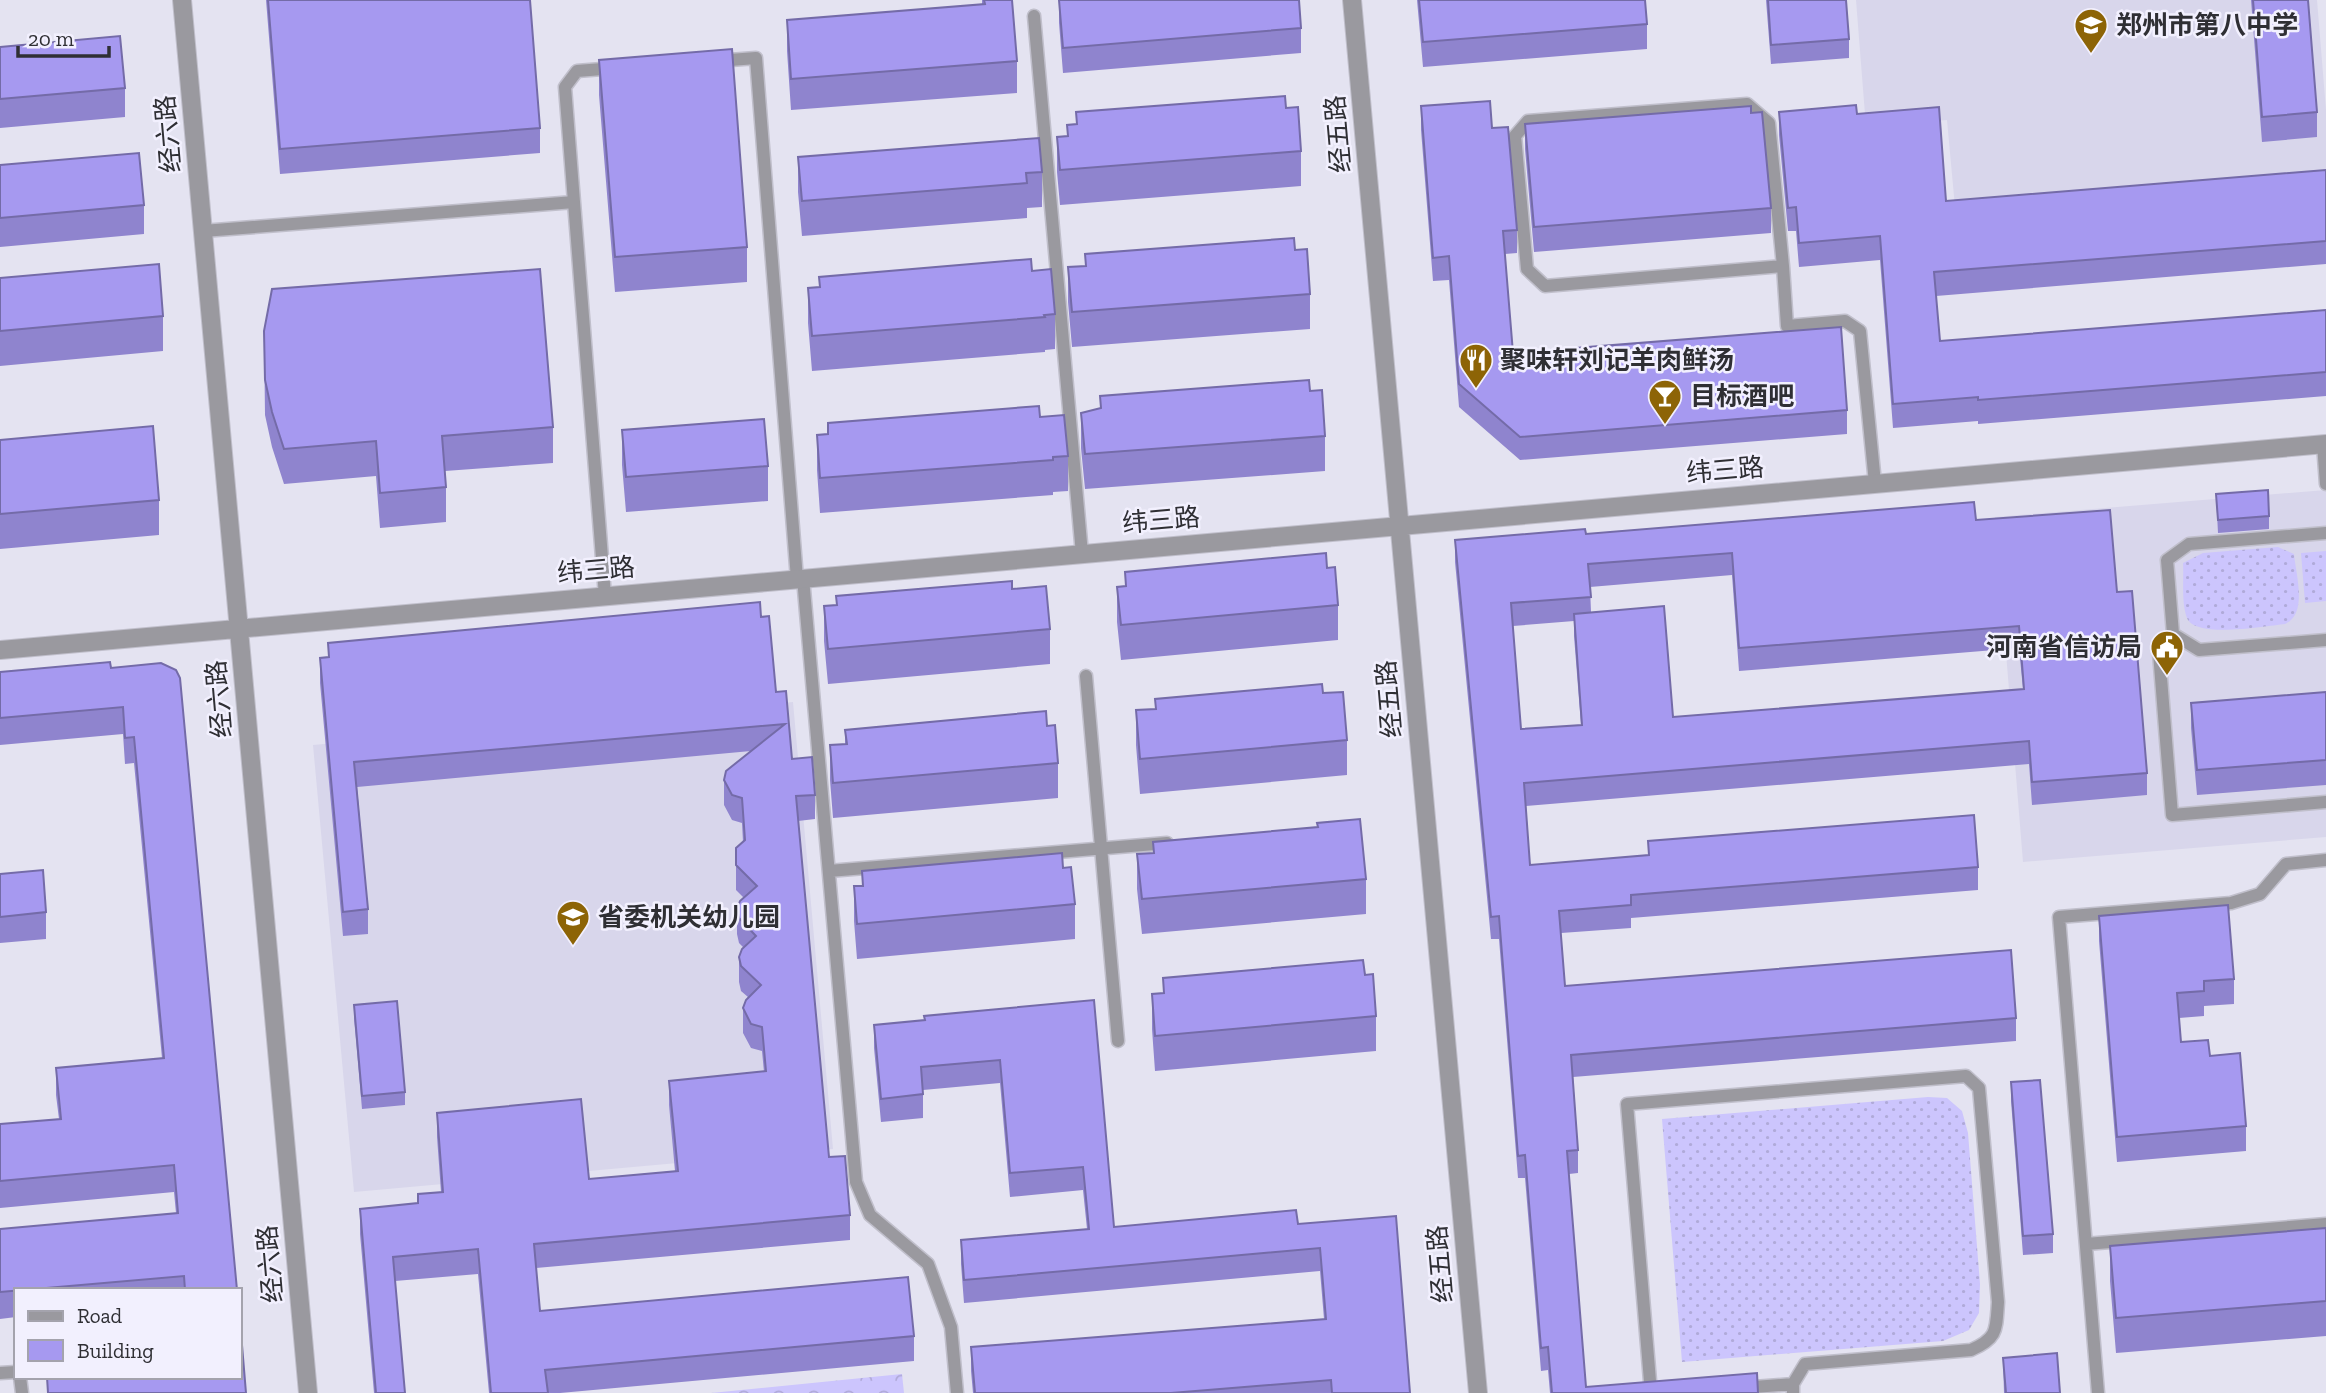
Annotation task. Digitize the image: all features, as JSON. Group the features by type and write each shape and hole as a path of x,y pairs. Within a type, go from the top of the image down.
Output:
{"street":[{"name":"经六路","path":"182,0 308,1393"},
{"name":"经五路","path":"1352,0 1478,1393"},
{"name":"纬三路","path":"0,650 2324,444"}],"lane":[{"path":"1034,16 1082,554"},
{"path":"701,62 756,58 800,578 856,1182 870,1216 928,1264 951,1327 957,1393"},
{"path":"605,596 565,87 578,71 632,67"},
{"path":"1783,266 1545,286 1527,269 1515,136 1528,121 1747,104 1769,123 1783,266 1787,326 1845,321 1860,331 1875,483"},
{"path":"203,231 574,202"},
{"path":"2324,444 2326,484"},
{"path":"2326,533 2189,544 2167,560 2173,634 2159,653 2172,815 2326,802"},
{"path":"2173,634 2199,650 2326,640"},
{"path":"1087,676 1118,1041"},
{"path":"829,872 1184,841"},
{"path":"2098,1393 2059,917 2231,903 2260,894 2286,864 2326,860"},
{"path":"1651,1393 1627,1104 1966,1076 1979,1088 1998,1302 1996,1331 1989,1342 1971,1350 1805,1364 1793,1388 1724,1390"},
{"path":"2085,1244 2326,1224"}],"shaded area":[{"name":"郑州市第八中学","path":"1856,0 2317,0 2326,110 2326,177 1955,207 1947,120 1866,127"},
{"name":"河南省信访局","path":"2326,490 2326,837 2023,862 1995,517"},
{"name":"省委机关幼儿园","path":"793,702 833,1149 354,1192 313,745"}],"green space":[{"path":"2278,547 2294,554 2299,593 2292,619 2285,624 2217,630 2193,624 2187,618 2183,598 2183,563 2203,553"},
{"path":"2326,551 2326,601 2305,603 2301,553"},
{"path":"1928,1097 1947,1098 1962,1111 1968,1133 1980,1284 1979,1313 1969,1330 1943,1341 1682,1362 1662,1119"},
{"path":"902,1374 904,1393 711,1393"}],"building":[{"path":"268,0 530,0 540,128 280,149"},
{"path":"984,0 1012,0 1017,61 791,79 787,20 985,4"},
{"path":"1059,0 1299,0 1301,28 1063,48"},
{"path":"1419,0 1645,0 1647,24 1423,42"},
{"path":"1768,0 1846,0 1849,39 1771,45"},
{"path":"2253,0 2308,0 2317,112 2262,117"},
{"path":"120,36 125,88 0,99 0,47"},
{"path":"732,49 747,247 615,257 599,60"},
{"path":"1285,96 1286,108 1298,107 1301,151 1060,170 1057,137 1068,136 1067,125 1077,124 1076,112"},
{"path":"1490,101 1492,128 1508,127 1517,230 1503,231 1513,353 1841,327 1847,410 1520,437 1459,384 1449,256 1433,258 1421,106"},
{"path":"1856,105 1857,114 1939,107 1946,201 2326,170 2326,241 1934,272 1940,341 2326,310 2326,372 1978,400 1978,397 1893,404 1880,236 1799,243 1796,207 1788,208 1779,112"},
{"path":"1751,106 1751,113 1762,112 1771,208 1534,227 1525,124"},
{"path":"1039,138 1042,172 1026,173 1027,183 802,201 798,157"},
{"path":"139,153 144,205 0,218 0,165"},
{"path":"1294,238 1295,250 1307,249 1310,294 1072,312 1068,267 1086,266 1085,254"},
{"path":"1031,259 1032,271 1051,269 1055,314 812,336 808,288 820,287 819,277"},
{"path":"159,264 163,316 0,331 0,278"},
{"path":"540,269 553,427 442,436 446,487 380,493 376,441 284,449 265,380 264,331 272,289"},
{"path":"1309,380 1310,391 1322,390 1325,436 1085,454 1081,413 1101,408 1100,396"},
{"path":"1039,406 1040,417 1064,415 1068,456 1053,457 1053,460 820,478 817,435 828,434 828,423"},
{"path":"764,419 768,466 626,477 622,430"},
{"path":"153,426 159,500 0,514 0,440"},
{"path":"2268,490 2269,516 2218,520 2216,494"},
{"path":"1974,502 1976,520 2110,510 2117,592 2132,591 2147,773 2032,782 2029,741 1524,783 1530,865 1649,855 1648,841 1974,815 1978,867 1631,895 1631,905 1559,911 1565,986 2011,950 2016,1018 1571,1055 1578,1150 1567,1151 1586,1387 1757,1373 1758,1393 1552,1393 1548,1347 1541,1348 1525,1155 1518,1156 1499,916 1491,917 1455,540 1585,529 1586,534","holes":["1732,553 1739,648 2019,626 2024,689 1673,717 1664,606 1574,614 1582,725 1521,729 1511,603 1591,597 1588,564"]},
{"path":"1326,553 1327,568 1335,567 1338,605 1121,625 1117,587 1126,586 1125,572"},
{"path":"1012,581 1012,589 1046,586 1050,629 828,649 824,606 837,605 836,596"},
{"path":"760,602 761,617 769,616 776,692 786,691 792,759 812,757 815,795 796,796 829,1157 845,1156 850,1215 534,1244 540,1311 908,1277 914,1336 545,1370 548,1393 491,1393 478,1249 393,1257 405,1393 376,1393 360,1209 418,1203 418,1194 443,1192 437,1113 581,1099 589,1179 678,1171 669,1081 766,1071 762,1027 751,1024 743,1008 746,1000 761,985 741,966 739,957 742,949 756,936 739,918 737,909 740,901 757,886 736,865 736,848 745,840 742,798 732,795 724,780 726,771 785,724 354,762 368,909 343,912 320,658 329,657 328,643"},
{"path":"110,662 111,668 161,663 176,670 180,678 237,1288 185,1288 184,1276 46,1288 14,1288 14,1291 0,1292 0,1229 178,1213 174,1165 0,1181 0,1124 61,1119 56,1068 164,1058 134,737 125,738 123,707 0,718 0,672"},
{"path":"1322,684 1323,693 1343,692 1347,740 1140,759 1136,710 1156,709 1155,699"},
{"path":"2326,692 2326,760 2197,770 2191,703"},
{"path":"1046,711 1047,726 1055,725 1058,763 833,783 830,745 847,744 845,730"},
{"path":"1360,819 1366,879 1142,899 1137,854 1154,853 1153,842 1318,827 1317,823"},
{"path":"1062,853 1063,868 1071,867 1075,904 857,924 854,886 863,886 862,871"},
{"path":"43,870 46,912 0,917 0,874"},
{"path":"2228,905 2234,979 2204,981 2204,991 2177,993 2181,1042 2208,1040 2210,1056 2240,1053 2246,1126 2117,1137 2099,916"},
{"path":"1363,960 1365,975 1373,974 1376,1016 1155,1036 1152,994 1164,993 1163,978"},
{"path":"1094,1000 1114,1227 1296,1210 1298,1224 1396,1216 1410,1393 1332,1393 1331,1380 1171,1393 975,1393 971,1347 1326,1319 1320,1248 964,1280 961,1240 1089,1229 1083,1167 1010,1173 1000,1060 921,1067 923,1094 881,1099 874,1025 925,1020 924,1016"},
{"path":"397,1001 405,1092 362,1096 354,1005"},
{"path":"2040,1080 2053,1234 2023,1236 2011,1082"},
{"path":"2326,1228 2326,1301 2116,1318 2110,1246"},
{"path":"242,1345 246,1393 48,1393 47,1379 242,1379"},
{"path":"2057,1353 2060,1393 2006,1393 2003,1358"}],"place":[{"name":"郑州市第八中学","path":"2091,55"},
{"name":"聚味轩刘记羊肉鲜汤","path":"1476,390"},
{"name":"目标酒吧","path":"1665,426"},
{"name":"河南省信访局","path":"2167,677"},
{"name":"省委机关幼儿园","path":"573,947"}]}
